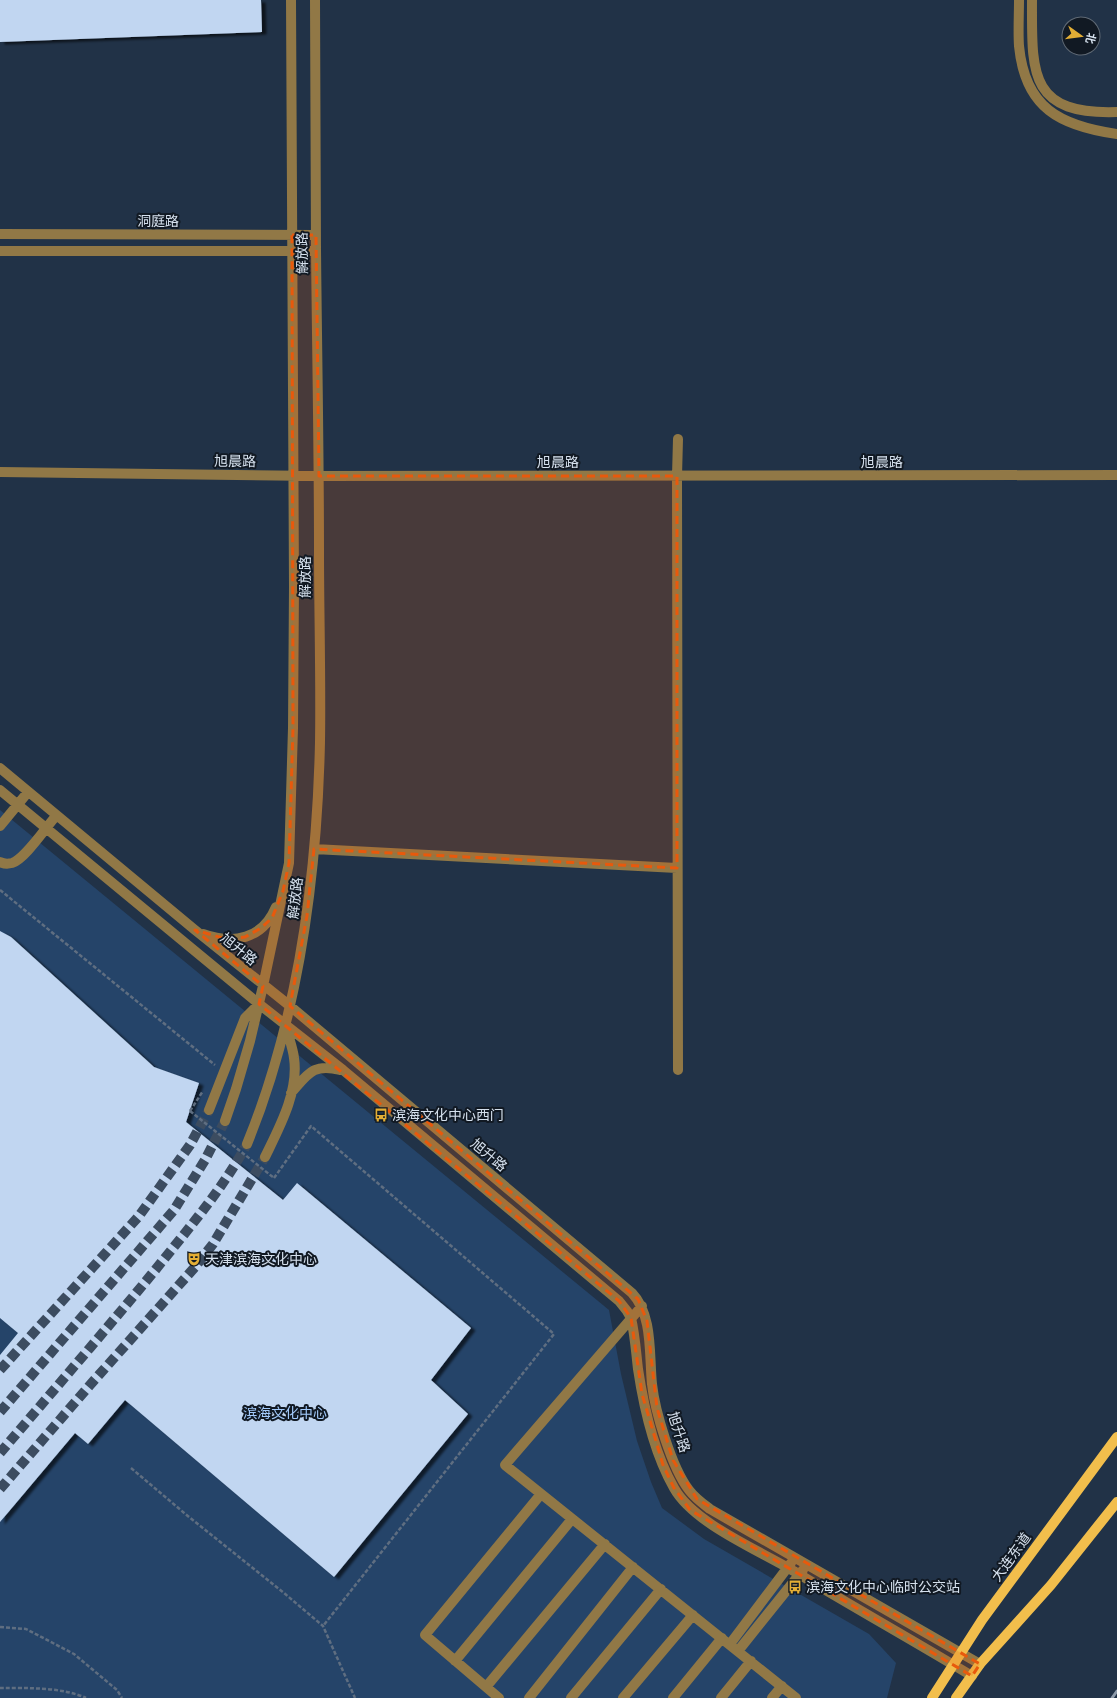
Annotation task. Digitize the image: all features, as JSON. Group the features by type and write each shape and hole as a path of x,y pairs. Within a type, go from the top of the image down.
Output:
{"main road":[{"name":"大连东道","path":"932,1698 982,1620 1117,1437"},
{"path":"956,1698 980,1664 1051,1585 1117,1502"}],"street":[{"name":"解放路","path":"224,1121 242,1071 264,986 289,863 292,794 294,594 292,0"},
{"name":"解放路","path":"247,1144 267,1092 290,1006 307,916 314,848 320,743 315,0"},
{"path":"1019,0 1019,45 1022,63 1028,84 1037,98 1058,118 1084,127 1117,134"},
{"path":"1032,0 1032,46 1034,65 1043,89 1054,100 1069,107 1083,111 1117,112"},
{"name":"洞庭路","path":"0,234 316,235"},
{"path":"0,251 316,251"},
{"path":"678,439 678,1070"},
{"name":"旭晨路","path":"0,472 293,476 1117,475"},
{"name":"旭升路","path":"0,768 56,816 290,1006 638,1299 647,1321 652,1386 657,1408 673,1460 681,1477 697,1499 794,1565"},
{"name":"旭升路","path":"0,790 259,1004 343,1070 619,1301 631,1318 638,1370 648,1417 663,1465 680,1498 690,1510 710,1524 777,1561 794,1565"},
{"path":"0,826 28,792"},
{"path":"0,862 5,864 16,861 29,850 56,816"},
{"path":"314,848 677,868"},
{"path":"195,930 214,938 245,938 253,934 272,918 283,891"},
{"path":"209,1110 245,1018 259,1004"},
{"path":"265,1157 281,1121 291,1093 294,1058 285,1024"},
{"path":"291,1093 311,1072 319,1067 328,1066 343,1070"},
{"path":"642,1306 505,1465 796,1698"},
{"path":"499,1698 425,1635 542,1494"},
{"path":"455,1661 572,1519"},
{"path":"486,1688 605,1544"},
{"path":"777,1561 782,1569 780,1578"},
{"path":"721,1698 745,1657 746,1642 793,1583 794,1565"},
{"path":"794,1565 972,1676"},
{"path":"745,1657 735,1643 737,1635 780,1578 794,1565 807,1565 980,1664"},
{"path":"529,1698 633,1567"},
{"path":"571,1698 660,1589"},
{"path":"623,1698 693,1615"},
{"path":"673,1698 726,1641 737,1635"},
{"path":"772,1698 782,1686"}],"path":[{"path":"0,890 217,1067"},
{"path":"206,1086 190,1111 274,1178 311,1126 554,1334 323,1626"},
{"path":"131,1468 188,1517 323,1626 355,1698"},
{"path":"0,1626 26,1629 74,1654 117,1690 122,1698"},
{"path":"0,1688 73,1692 86,1698"}],"highlighted area":[{"path":"292,235 316,235 319,476 677,476 677,868 314,849 307,916 290,1006 638,1299 647,1321 657,1408 673,1460 697,1499 980,1664 972,1676 690,1510 674,1488 663,1465 642,1394 631,1318 619,1301 259,1004 263,986 195,930 226,939 245,937 261,928 272,918 283,891 289,863 293,728"}],"green space":[{"name":"滨海文化中心","path":"0,810 609,1310 621,1374 637,1441 651,1482 662,1508 704,1539 869,1634 896,1663 887,1698 0,1698"}],"building":[{"path":"0,0 261,0 262,32 0,42"},
{"name":"天津滨海文化中心","path":"0,931 11,937 154,1067 199,1083 186,1122 283,1200 297,1183 471,1328 431,1380 468,1414 334,1577 125,1400 88,1444 75,1433 0,1522 0,1355 18,1333 0,1318"}],"tunnel":[{"path":"0,1370 139,1216 190,1145 209,1110"},
{"path":"0,1412 174,1210 205,1160 225,1121"},
{"path":"0,1453 156,1269 192,1224 216,1193 247,1144"},
{"path":"0,1489 195,1267 213,1244 265,1157"}],"railway":[{"path":"1112,1698 1117,1691"}],"place":[{"name":"滨海文化中心西门","path":"381,1115"},
{"name":"天津滨海文化中心","path":"194,1259"},
{"name":"滨海文化中心临时公交站","path":"795,1587"}]}
